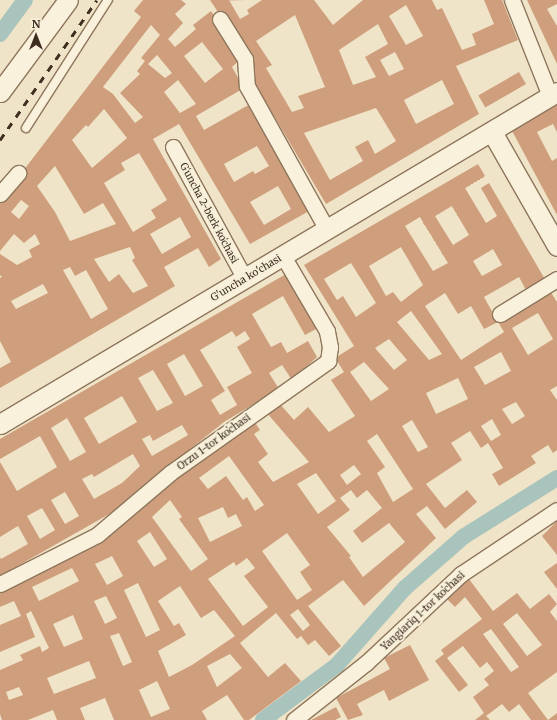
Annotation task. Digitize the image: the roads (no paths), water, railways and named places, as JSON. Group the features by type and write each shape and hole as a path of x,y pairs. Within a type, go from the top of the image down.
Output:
{"street":[{"path":"0,92 68,0"},
{"path":"512,0 554,94"},
{"path":"220,19 245,59 247,86 327,230"},
{"name":"G'uncha ko'chasi","path":"0,424 554,94"},
{"path":"492,132 557,246"},
{"name":"Gʻuncha 2-berk koʻchasi","path":"173,146 245,279"},
{"path":"0,194 18,173"},
{"name":"Orzu 1-tor koʻchasi","path":"0,584 97,534 170,473 328,361 330,347 327,331 283,256"},
{"path":"500,314 557,279"},
{"name":"Yangiariq 1-tor koʻchasi","path":"294,720 366,663 461,574 557,510"}],"lane":[{"path":"26,128 108,0"}],"waterway":[{"path":"0,34 25,0"},
{"path":"263,720 337,665 405,588 463,537 557,478"}],"railway":[{"path":"0,140 97,0"}]}
